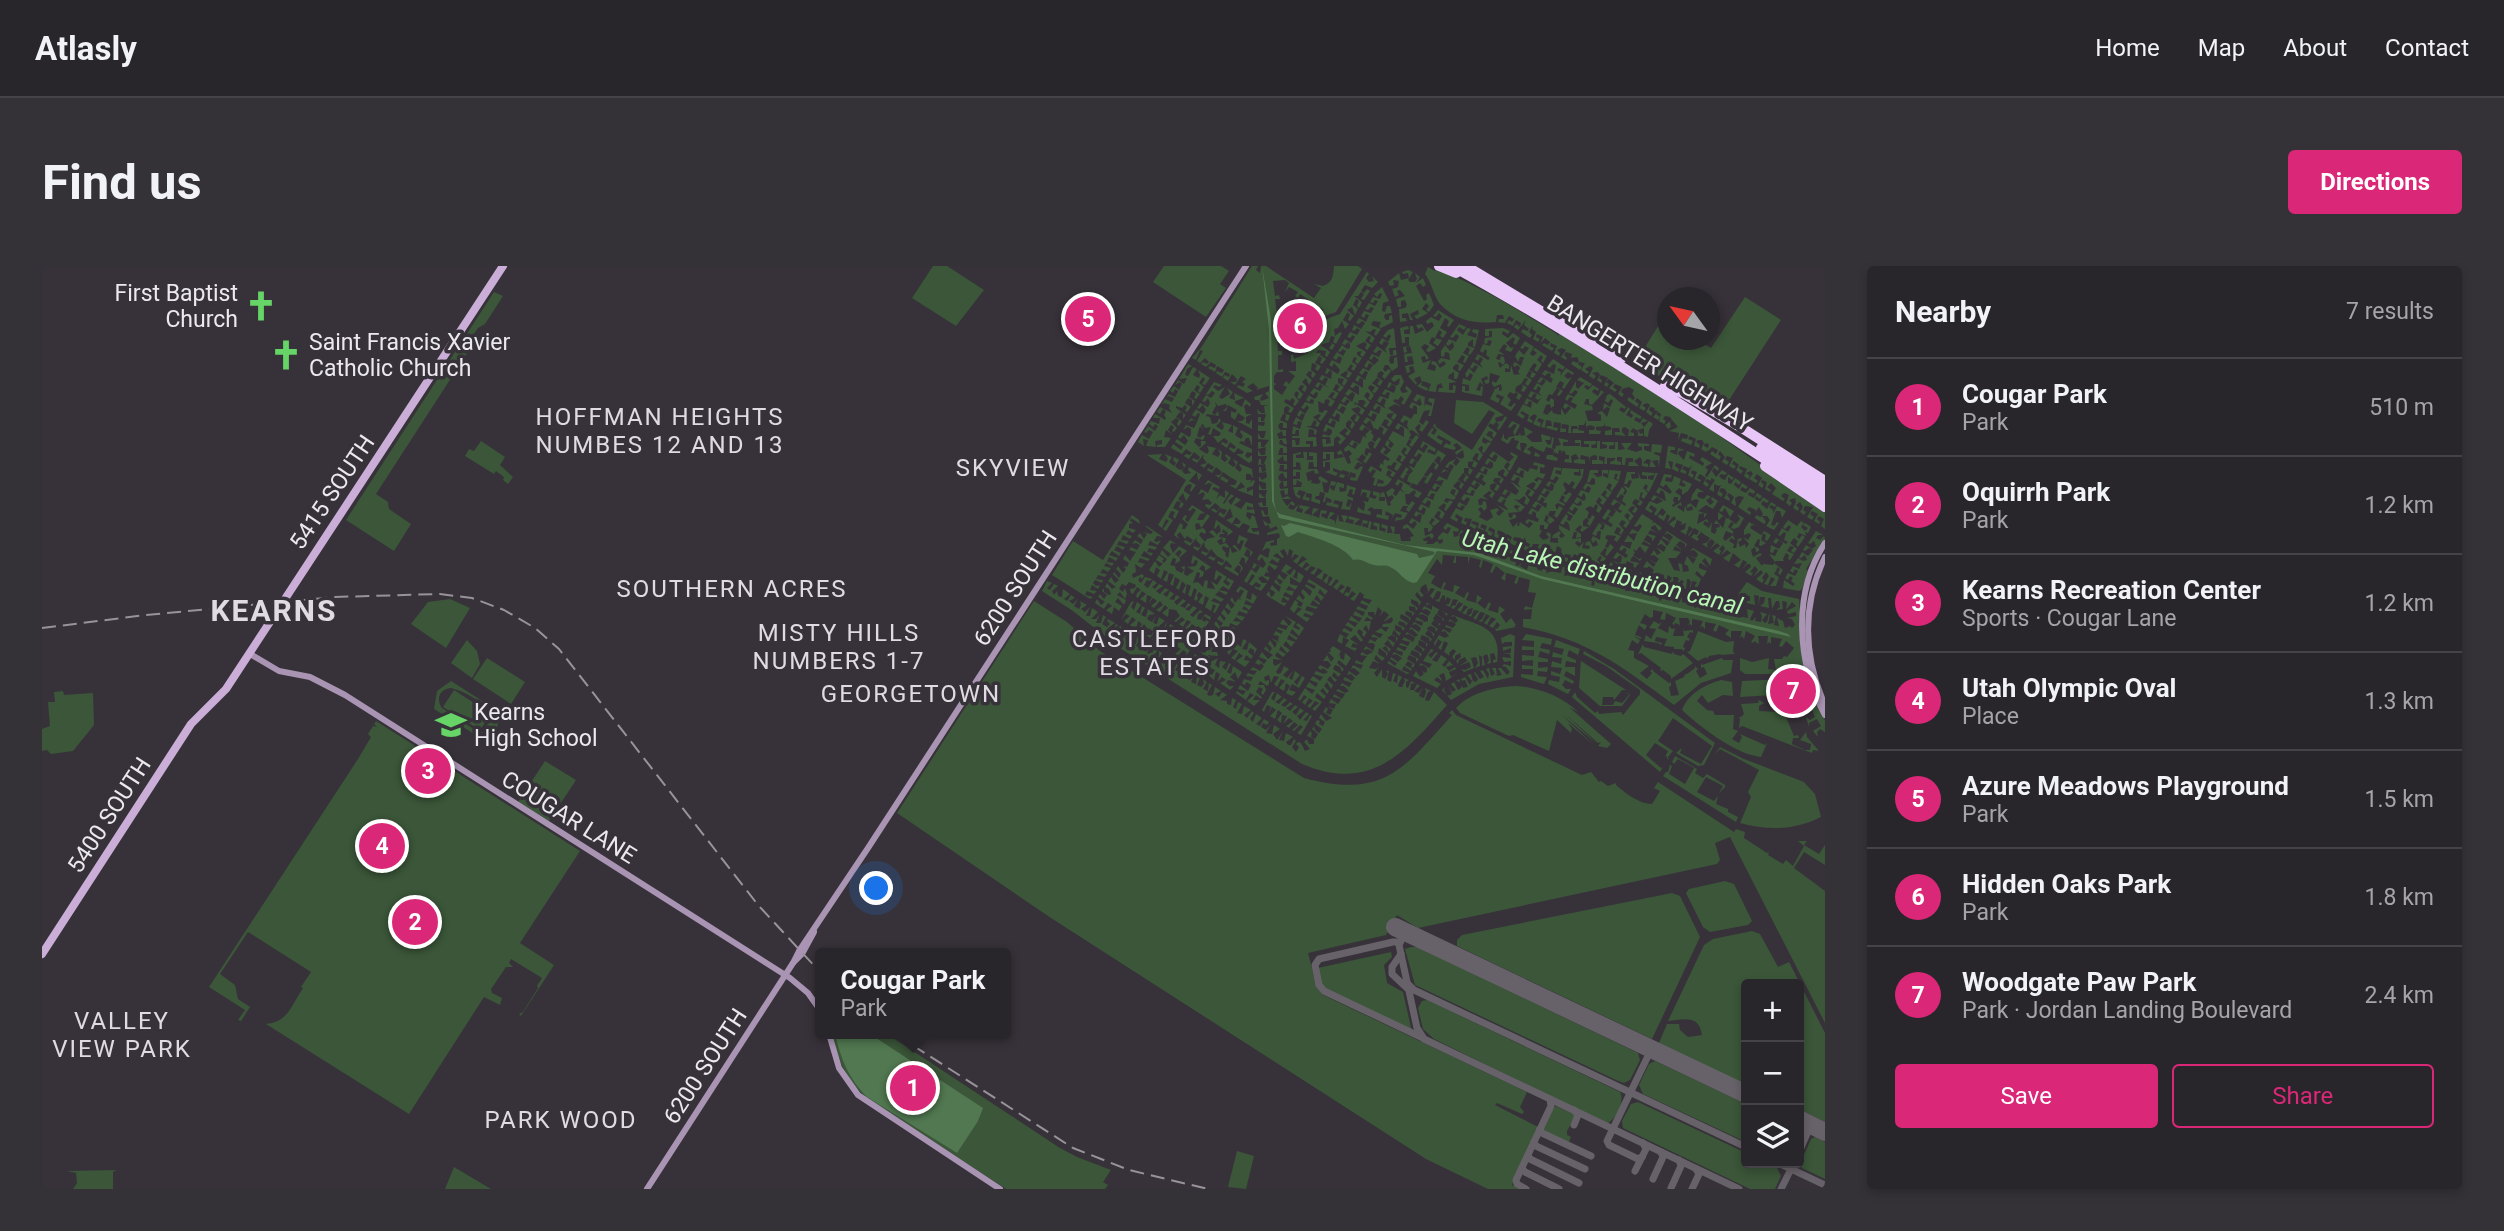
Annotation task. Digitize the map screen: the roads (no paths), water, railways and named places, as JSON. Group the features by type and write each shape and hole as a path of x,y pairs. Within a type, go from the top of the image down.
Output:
{"highway":[{"path":"1439,266 1544,319"},
{"name":"BANGERTER HIGHWAY","path":"1452,266 1695,412 1825,498"},
{"name":"BANGERTER HIGHWAY","path":"1466,266 1665,386 1825,490"},
{"path":"1473,266 1490,279"},
{"path":"1665,386 1684,394 1750,433 1825,481"},
{"path":"1695,412 1740,448 1825,507"}],"main road":[{"name":"5415 SOUTH","path":"185,733 197,717 222,695 250,654 503,266"},
{"name":"6200 SOUTH","path":"647,1189 1246,266"},
{"path":"1825,543 1811,568 1807,622 1809,651 1825,705"},
{"path":"1825,556 1808,594 1802,618 1805,654 1814,692 1825,715"},
{"name":"COUGAR LANE","path":"250,654 279,671 325,683 785,975 808,993 815,1003"},
{"name":"5400 SOUTH","path":"42,954 185,733"},
{"path":"830,1039 837,1064 845,1080 858,1095 1000,1189"}],"railway":[{"path":"42,628 334,597 440,594 472,598 504,610 535,628 559,649 758,905 815,967"},
{"path":"903,1039 1073,1148 1129,1170 1208,1189"}],"place":[{"name":"First Baptist Church","path":"261,306"},
{"name":"Azure Meadows Playground","path":"1088,319"},
{"name":"Hidden Oaks Park","path":"1300,326"},
{"name":"Saint Francis Xavier Catholic Church","path":"286,355"},
{"name":"Woodgate Paw Park","path":"1793,691"},
{"name":"Kearns High School","path":"451,725"},
{"name":"Kearns Recreation Center","path":"428,771"},
{"name":"Utah Olympic Oval","path":"382,846"},
{"name":"Oquirrh Park","path":"415,922"},
{"name":"Cougar Park","path":"913,1088"}],"district":[{"name":"HOFFMAN HEIGHTS NUMBES 12 AND 13","path":"660,431"},
{"name":"SKYVIEW","path":"1013,468"},
{"name":"SOUTHERN ACRES","path":"732,589"},
{"name":"KEARNS","path":"274,611"},
{"name":"MISTY HILLS NUMBERS 1-7","path":"839,647"},
{"name":"CASTLEFORD ESTATES","path":"1155,653"},
{"name":"GEORGETOWN","path":"911,694"},
{"name":"VALLEY VIEW PARK","path":"122,1035"},
{"name":"PARK WOOD","path":"561,1120"}],"water label":[{"name":"Utah Lake distribution canal","path":"1602,572"}]}
